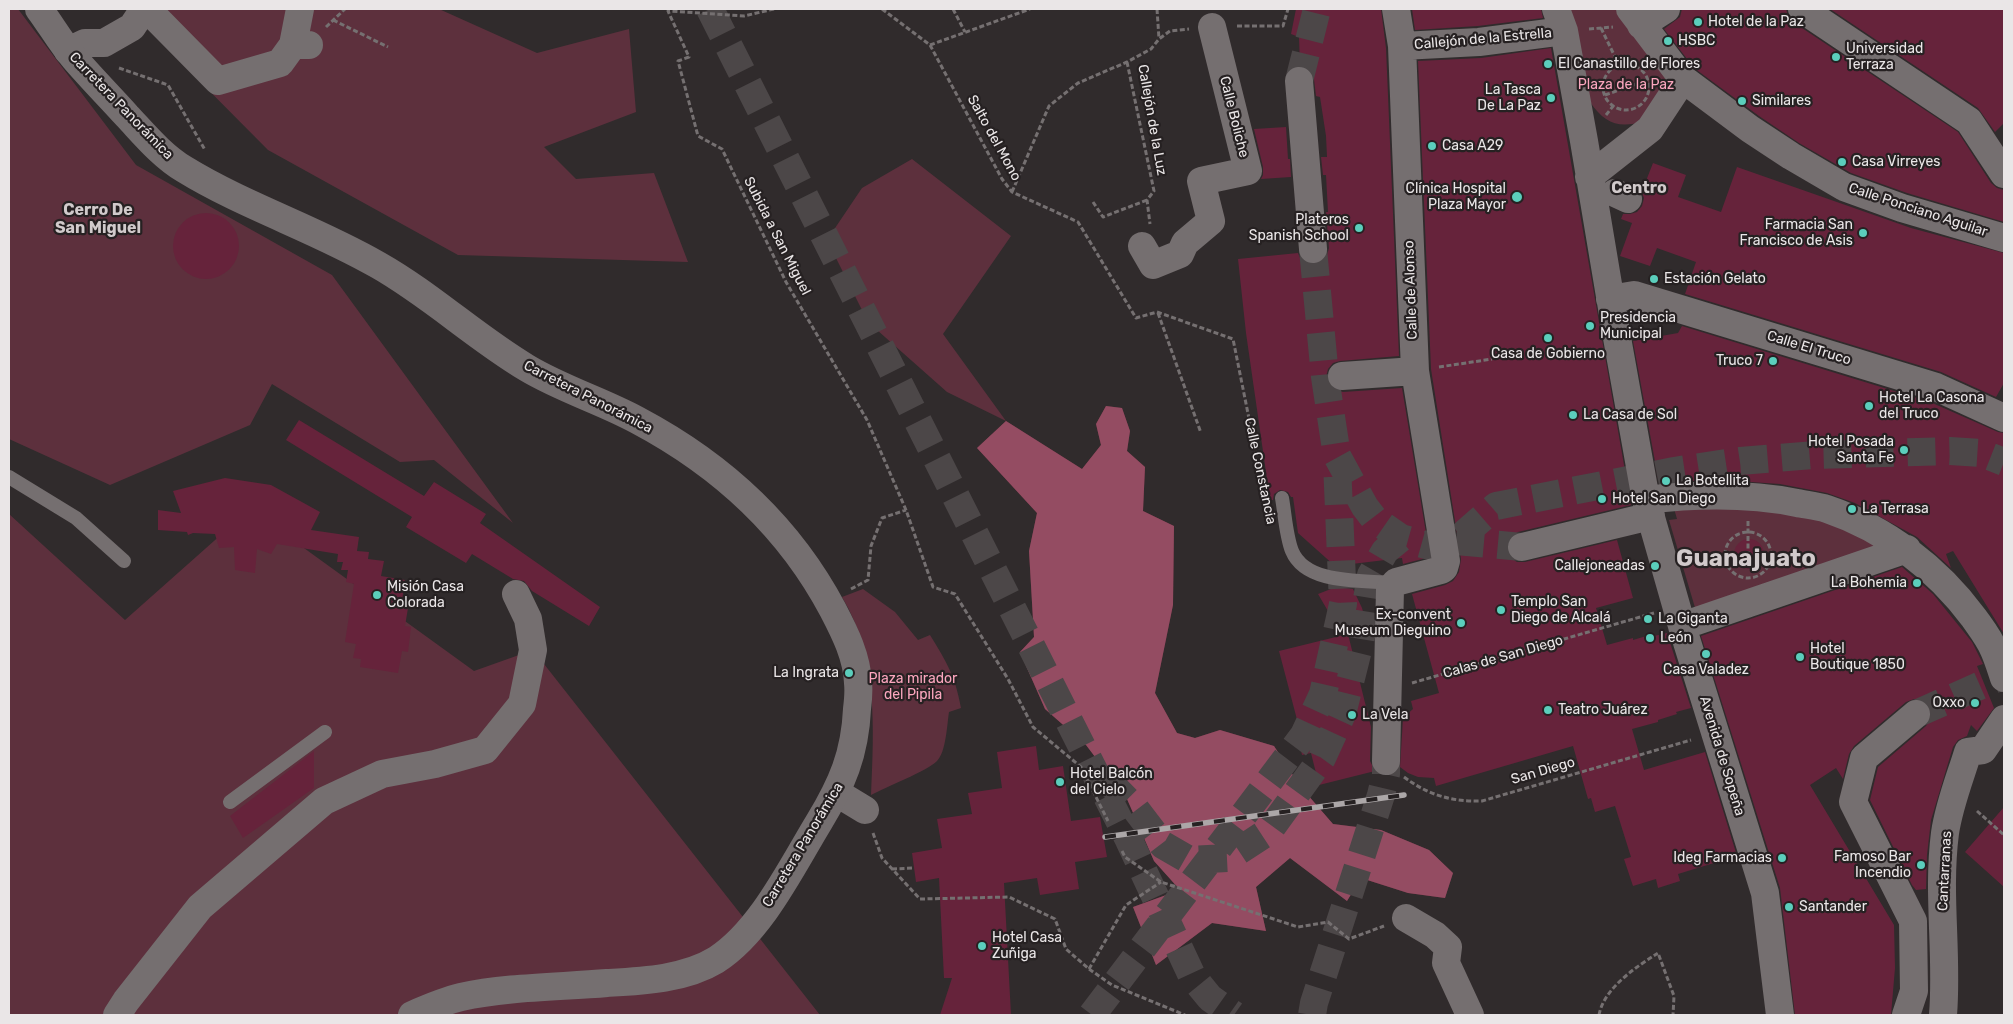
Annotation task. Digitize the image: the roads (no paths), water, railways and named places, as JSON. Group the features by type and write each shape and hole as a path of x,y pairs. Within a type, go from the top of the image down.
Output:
{"street":[{"name":"Carretera Panorámica","path":"39,9 68,50 150,141 180,167 349,248 420,291 494,346 529,369 636,419 714,469 753,501 804,562 842,627 853,655 858,683 855,739 846,772 837,793 754,926 733,947 714,961 695,971 634,982 490,992 464,996 412,1015"},
{"path":"68,50 85,42 104,43 132,28 145,9 218,81 280,64 301,45 300,9"},
{"name":"Calle de Alonso","path":"1393,584 1438,572 1444,568 1446,561 1415,371 1402,46 1396,9"},
{"path":"1636,17 1666,9"},
{"path":"1802,9 1969,121 2004,174"},
{"name":"Calle Ponciano Aguilar","path":"1636,17 1683,79 1778,147 1844,187 1902,208 2004,238"},
{"path":"1560,20 1584,141 1589,177"},
{"name":"Callejón de la Estrella","path":"1402,46 1479,42 1560,20"},
{"name":"Calle Boliche","path":"1142,246 1153,265 1180,254 1184,243 1211,221 1201,181 1248,171 1212,27"},
{"path":"1589,177 1650,129 1683,79"},
{"path":"1298,81 1313,250"},
{"name":"Avenida de Sopeña","path":"1589,177 1649,508 1680,617 1765,893 1780,1015"},
{"name":"Calle El Truco","path":"1610,299 1634,295 1936,387 2004,418"},
{"path":"1342,376 1415,371"},
{"path":"1522,547 1688,495 1737,495 1783,500 1826,509 1860,522 1907,549 1932,571 1960,598 1982,629 1994,649 2004,678"},
{"path":"1680,617 1907,549"},
{"path":"1386,761 1390,589 1393,584"},
{"path":"117,1015 126,1000 200,907 324,801 382,774 435,764 485,750 522,704 526,686 533,650 528,619 516,594"},
{"path":"1906,1015 1914,991 1912,921 1853,802 1864,758 1916,714"},
{"name":"Cantarranas","path":"1944,1015 1946,983 1942,920 1946,831 1955,792 1968,752 1982,750 2004,719"},
{"path":"837,793 865,810"},
{"path":"1406,918 1435,935 1448,947 1446,963 1470,1015"}],"lane":[{"path":"9,478 76,518 124,561"},
{"path":"1282,498 1292,551 1304,568 1325,577 1393,584"},
{"path":"230,802 325,732"}],"tunnel":[{"path":"710,9 1129,840 1192,976 1210,998 1234,1015"},
{"path":"1299,81 1317,9"},
{"path":"1313,249 1325,377 1337,456 1365,507 1375,520 1401,538 1426,545 1456,541 1496,506 1674,471 1740,461 1814,455 1950,451 1981,453 2004,462"},
{"path":"1092,1015 1304,735 1323,694 1343,604 1337,463"},
{"path":"1107,780 1134,807 1163,845 1189,860 1228,858 1269,831 1322,758 1342,714 1360,642 1371,575 1385,551 1401,538"},
{"path":"1456,541 1522,547"},
{"path":"1916,714 2004,675"},
{"path":"1312,1015 1314,1003 1381,795 1386,774 1386,761"}],"railway":[{"path":"1105,837 1404,795"}],"place":[{"name":"Hotel de la Paz","path":"1698,22"},
{"name":"HSBC","path":"1668,41"},
{"name":"Universidad Terraza","path":"1836,57"},
{"name":"El Canastillo de Flores","path":"1548,64"},
{"name":"La Tasca De La Paz","path":"1551,98"},
{"name":"Similares","path":"1742,101"},
{"name":"Casa A29","path":"1432,146"},
{"name":"Casa Virreyes","path":"1842,162"},
{"name":"Clínica Hospital Plaza Mayor","path":"1517,197"},
{"name":"Plateros Spanish School","path":"1359,228"},
{"name":"Farmacia San Francisco de Asis","path":"1863,233"},
{"name":"Estación Gelato","path":"1654,279"},
{"name":"Presidencia Municipal","path":"1590,326"},
{"name":"Casa de Gobierno","path":"1548,338"},
{"name":"Truco 7","path":"1773,361"},
{"name":"Hotel La Casona del Truco","path":"1869,406"},
{"name":"La Casa de Sol","path":"1573,415"},
{"name":"Hotel Posada Santa Fe","path":"1904,450"},
{"name":"La Botellita","path":"1666,481"},
{"name":"Hotel San Diego","path":"1602,499"},
{"name":"La Terrasa","path":"1852,509"},
{"name":"Callejoneadas","path":"1655,566"},
{"name":"La Bohemia","path":"1917,583"},
{"name":"Misión Casa Colorada","path":"377,595"},
{"name":"Templo San Diego de Alcalá","path":"1501,610"},
{"name":"La Giganta","path":"1648,619"},
{"name":"Ex-convent Museum Dieguino","path":"1461,623"},
{"name":"León","path":"1650,638"},
{"name":"Casa Valadez","path":"1706,654"},
{"name":"Hotel Boutique 1850","path":"1800,657"},
{"name":"La Ingrata","path":"849,673"},
{"name":"Oxxo","path":"1975,703"},
{"name":"Teatro Juárez","path":"1548,710"},
{"name":"La Vela","path":"1352,715"},
{"name":"Hotel Balcón del Cielo","path":"1060,782"},
{"name":"Ideg Farmacias","path":"1782,858"},
{"name":"Famoso Bar Incendio","path":"1921,865"},
{"name":"Santander","path":"1789,907"},
{"name":"Hotel Casa Zuñiga","path":"982,946"}],"district":[{"name":"Centro","path":"1639,188"},
{"name":"Cerro De San Miguel","path":"98,219"},
{"name":"Guanajuato","path":"1746,559"}],"park label":[{"name":"Plaza de la Paz","path":"1626,85"},
{"name":"Plaza mirador del Pipila","path":"913,688"}]}
